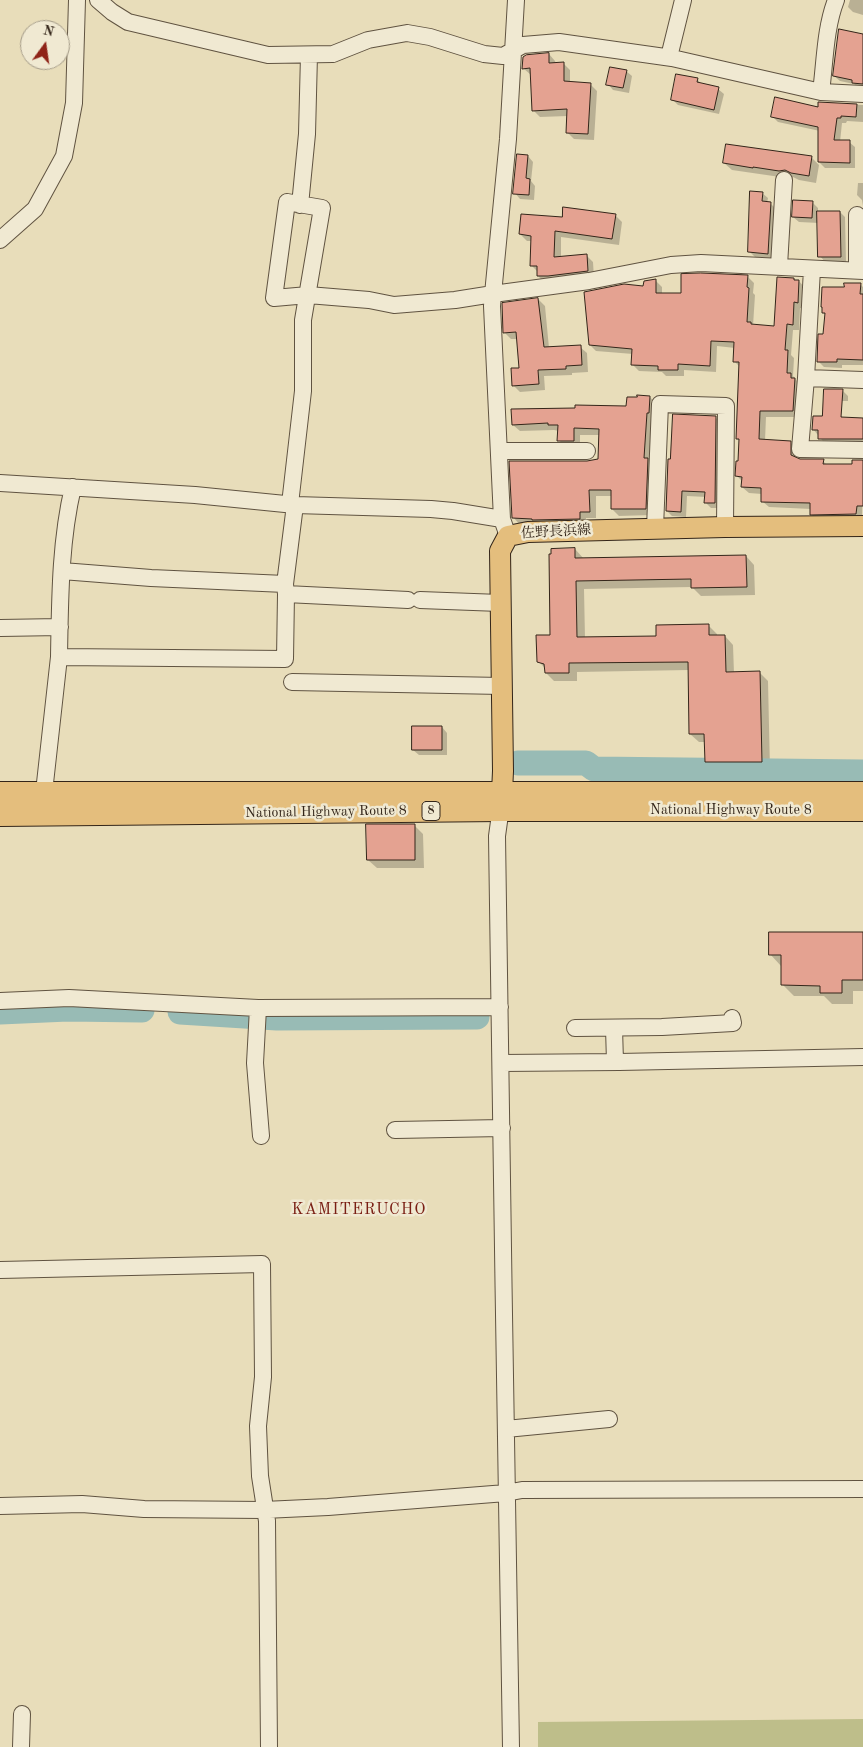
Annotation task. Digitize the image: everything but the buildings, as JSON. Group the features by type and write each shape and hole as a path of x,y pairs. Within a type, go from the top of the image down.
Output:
{"highway":[{"name":"National Highway Route 8","path":"0,793 44,792 502,801 863,810"},
{"name":"National Highway Route 8","path":"0,815 863,793"}],"main road":[{"name":"佐野長浜線","path":"502,801 500,551 505,527 528,532 655,528 863,526"}],"street":[{"path":"0,240 35,209 64,156 74,103 77,0"},
{"path":"98,0 128,22 268,55 333,54 368,40 407,33 430,37 484,54 503,56 523,44 559,42 669,57 821,92 863,94"},
{"path":"0,483 195,495 293,505 431,509 505,527 492,306 508,138 516,0"},
{"path":"669,57 683,0"},
{"path":"821,92 828,34 836,0"},
{"path":"300,205 307,134 309,55"},
{"path":"780,266 784,180"},
{"path":"60,657 285,659 285,589 303,391 303,320 308,295 322,208 287,202 274,298 308,295 369,300 394,305 455,300 589,281 671,264 701,262 860,270 857,215"},
{"path":"812,269 800,449 863,450"},
{"path":"806,378 863,380"},
{"path":"655,528 660,404 726,406 725,527"},
{"path":"500,451 588,451"},
{"path":"44,792 60,657 62,571 67,515 73,487"},
{"path":"62,571 414,600 500,603"},
{"path":"0,628 60,627"},
{"path":"292,682 502,686"},
{"path":"502,801 497,836 511,1747"},
{"path":"0,1001 69,998 258,1008 500,1007"},
{"path":"258,1008 255,1063 261,1136"},
{"path":"575,1028 662,1027 733,1023 732,1018"},
{"path":"614,1028 616,1062"},
{"path":"500,1063 863,1057"},
{"path":"395,1130 502,1128"},
{"path":"0,1270 262,1264 263,1377 258,1426 264,1510 267,1521 269,1747"},
{"path":"506,1429 609,1419"},
{"path":"0,1506 82,1504 144,1509 264,1510 328,1507 506,1493 522,1490 863,1489"},
{"path":"21,1747 22,1714"}],"green space":[{"path":"863,1719 863,1747 538,1747 538,1722"}],"waterway":[{"path":"518,763 586,763 594,769 863,772"},
{"path":"0,1012 68,1009 142,1010"},
{"path":"180,1012 277,1018 477,1017"}],"district":[{"name":"KAMITERUCHO","path":"359,1210"}]}
